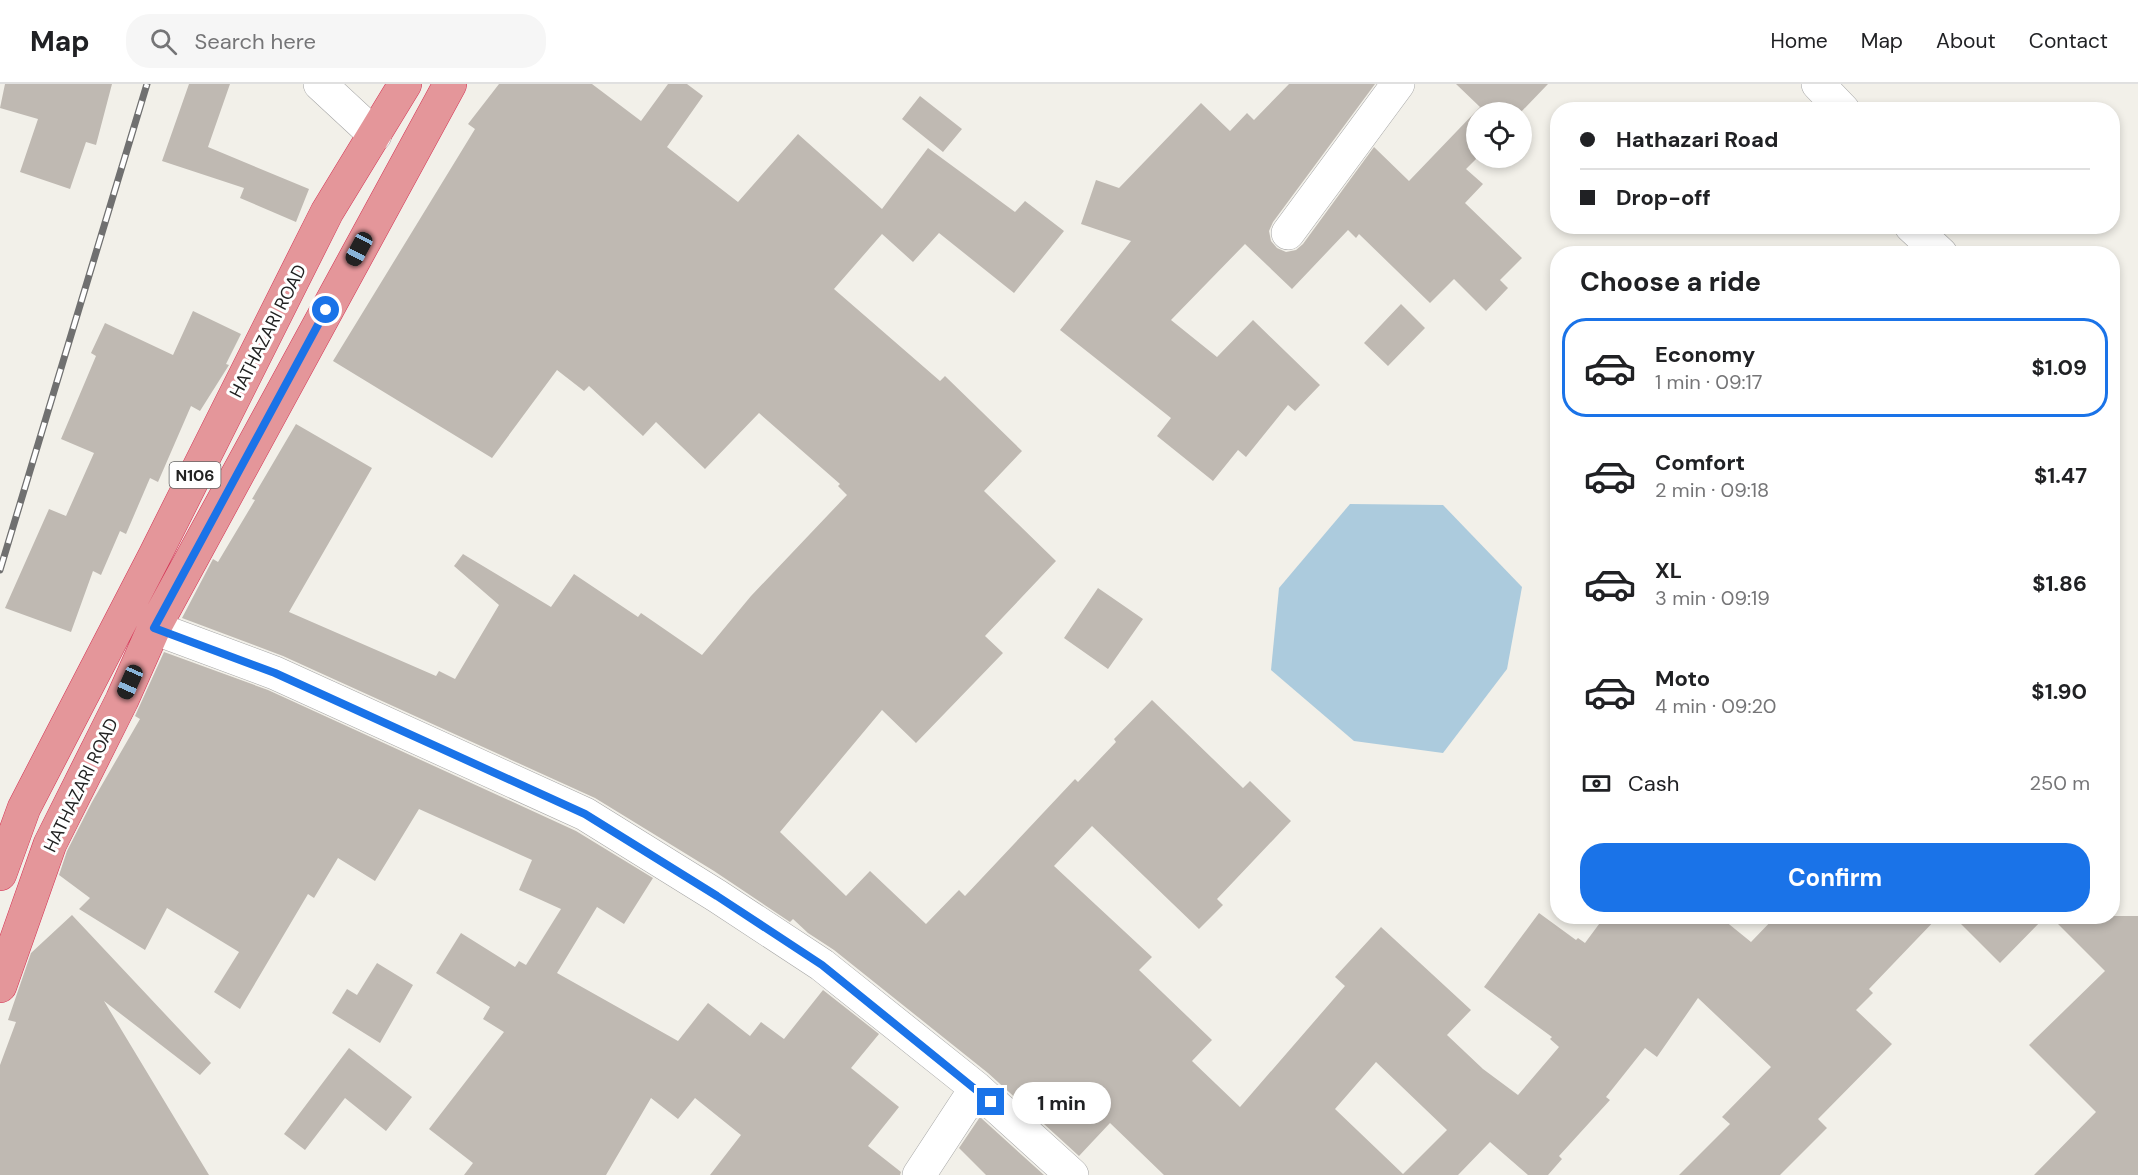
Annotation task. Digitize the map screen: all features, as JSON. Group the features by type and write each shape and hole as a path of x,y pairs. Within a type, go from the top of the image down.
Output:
{"highway":[{"name":"HATHAZARI ROAD","path":"0,874 24,808 155,555 327,212 405,84"},
{"name":"HATHAZARI ROAD","path":"0,986 50,844 122,700 154,628 450,84"}],"street":[{"path":"320,84 375,135"},
{"path":"1288,233 1398,84"},
{"path":"1818,84 1835,102"},
{"path":"1920,234 1932,246"},
{"path":"154,628 275,673 585,814 822,965 976,1088 1072,1175"},
{"path":"919,1175 976,1088"}],"water":[{"path":"1350,504 1443,505 1522,587 1507,669 1443,753 1354,741 1271,670 1279,588"}],"building":[{"path":"5,84 112,84 96,145 86,142 70,189 20,172 38,119 0,108"},
{"path":"189,84 230,84 208,147 309,189 296,222 240,198 244,188 162,161"},
{"path":"499,84 592,84 641,121 668,84 687,84 703,96 667,147 738,202 798,134 882,209 928,148 1015,212 1025,201 1064,231 1014,293 939,233 913,262 882,234 834,289 940,381 945,376 1022,451 984,491 1056,561 985,636 1003,653 916,743 882,710 780,832 846,896 870,871 926,924 959,890 965,896 1075,779 1078,782 1116,742 1114,739 1152,700 1243,788 1250,781 1291,821 1217,899 1223,905 1199,929 1092,826 1054,866 1152,957 1139,970 1212,1040 1192,1061 1240,1107 1345,986 1335,977 1381,927 1471,1010 1447,1035 1483,1069 1518,1095 1559,1047 1550,1039 1552,1037 1484,987 1539,913 1550,921 1550,924 1554,924 1576,940 1578,938 1585,943 1599,924 1729,924 1751,942 1768,924 1931,924 1869,989 1873,993 1856,1010 1892,1044 1818,1119 1827,1128 1780,1175 1679,1175 1730,1124 1722,1117 1771,1067 1698,998 1657,1057 1645,1048 1606,1097 1610,1100 1559,1156 1562,1159 1548,1175 1528,1175 1490,1142 1458,1175 1164,1175 1110,1123 1079,1156 988,1073 793,919 790,922 714,871 595,798 283,656 182,618 213,559 218,562 296,424 372,468 289,612 436,676 439,671 455,679 499,605 454,566 463,554 551,607 574,574 638,617 641,613 702,655 751,596 847,495 838,486 840,484 759,413 705,469 656,422 643,436 589,386 584,391 557,370 492,458 333,361 475,129 468,124","holes":["1376,1062 1447,1130 1403,1174 1335,1109"]},
{"path":"1289,84 1375,84 1273,222 1269,231 1271,241 1277,248 1286,252 1296,250 1303,244 1374,147 1409,181 1466,122 1466,169 1483,184 1465,203 1522,258 1500,280 1508,288 1486,311 1454,279 1430,303 1359,234 1356,238 1348,230 1292,289 1245,244 1171,320 1217,357 1253,320 1320,385 1295,411 1288,405 1246,457 1238,450 1213,481 1157,436 1171,418 1060,330 1131,241 1081,224 1096,180 1119,188 1201,103 1230,131 1247,113 1254,120"},
{"path":"1456,84 1548,84 1531,102 1475,102"},
{"path":"920,96 962,129 943,152 902,119"},
{"path":"1401,304 1425,328 1388,366 1364,343"},
{"path":"193,311 241,334 226,364 229,365 200,411 191,406 158,482 150,478 126,534 120,531 101,575 93,571 71,632 5,608 49,509 66,516 94,453 61,439 96,356 91,353 105,323 173,355"},
{"path":"1098,588 1143,619 1108,669 1064,638"},
{"path":"164,652 268,690 576,831 653,878 624,924 597,907 557,973 678,1041 708,1003 750,1036 761,1022 784,1039 823,990 879,1034 851,1068 899,1107 868,1146 901,1172 900,1175 710,1175 741,1135 695,1098 678,1119 651,1098 606,1175 464,1175 473,1163 429,1129 504,1032 483,1019 490,1007 436,973 461,933 515,967 519,961 526,965 561,909 519,890 532,860 419,809 375,881 338,858 314,898 308,894 240,1009 214,992 239,952 167,908 145,950 79,909 90,898 59,875 67,851 92,802 140,719 135,716"},
{"path":"72,915 211,1063 200,1075 104,1001 209,1175 0,1175 0,1065 16,1022 8,1020 31,953"},
{"path":"2120,916 2138,916 2138,1175 2034,1175 2096,1112 2029,1045 2105,971 2058,924 2120,924"},
{"path":"1961,924 2038,924 2000,963"},
{"path":"377,963 413,985 380,1043 332,1013 347,989 357,995"},
{"path":"349,1048 412,1097 386,1131 345,1098 305,1150 284,1134"},
{"path":"980,1117 1044,1175 986,1175 959,1148"}],"railway":[{"path":"0,570 147,84"}],"route":[{"path":"326,310 154,628 275,673 585,814 822,965 991,1102"}]}
